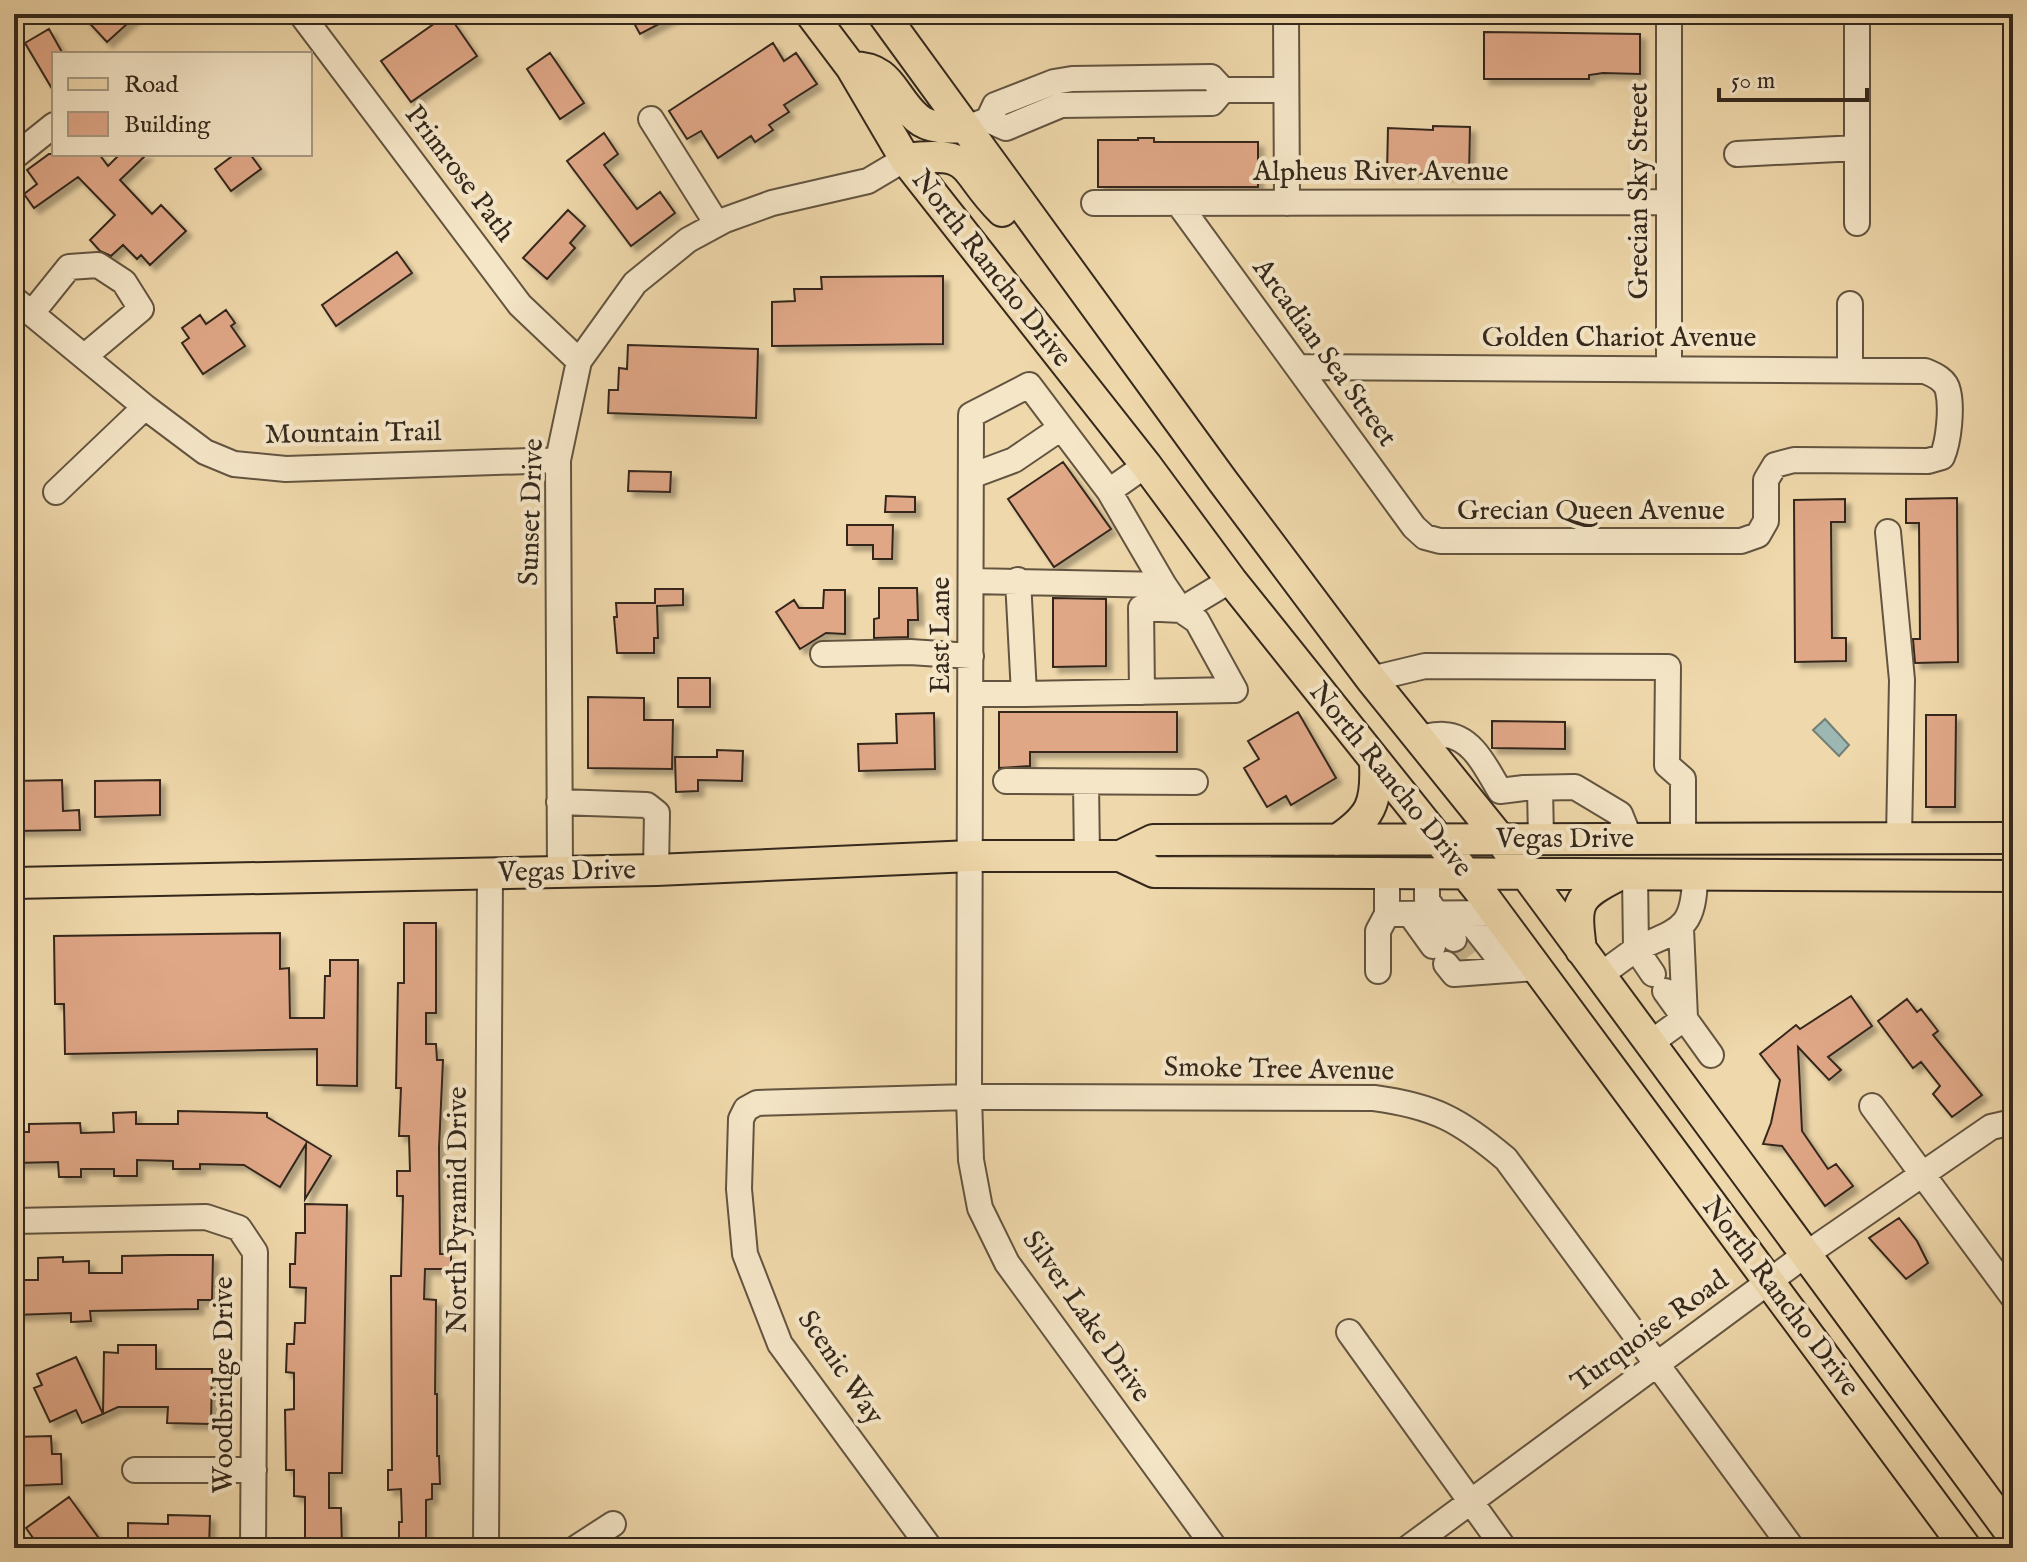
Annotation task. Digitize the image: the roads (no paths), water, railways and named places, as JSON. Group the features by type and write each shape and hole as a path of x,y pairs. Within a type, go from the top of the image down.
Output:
{"main road":[{"name":"North Rancho Drive","path":"811,14 851,67 905,159 1146,465 1231,580 1496,913 1522,969 1769,1281 1966,1548"},
{"name":"North Rancho Drive","path":"883,14 976,124 1031,220 1371,679 1500,839 2013,1536"},
{"path":"851,67 873,70 886,78 916,117 926,123 942,128 976,124"},
{"path":"905,159 939,155 960,161 1000,210 1009,216 1031,220"},
{"path":"1337,840 1363,820 1371,808 1376,783 1375,763"},
{"name":"Vegas Drive","path":"1120,856 1153,840 2013,838"},
{"name":"Vegas Drive","path":"14,883 656,870 971,856 1120,856 1154,872 2013,876"},
{"path":"1581,950 1578,906 1598,885 1627,875"}],"street":[{"name":"Primrose Path","path":"301,14 520,305 579,361"},
{"path":"1286,14 1287,203"},
{"name":"Grecian Sky Street","path":"1669,14 1669,367"},
{"path":"1857,14 1857,223"},
{"path":"1177,77 1178,103"},
{"path":"976,124 995,105 1054,82 1091,78 1211,77 1223,90 1286,90"},
{"path":"976,124 1006,128 1061,105 1212,103 1223,90"},
{"path":"651,119 717,224"},
{"path":"14,157 52,127"},
{"path":"1737,154 1857,148"},
{"name":"Sunset Drive","path":"560,872 558,460 579,361 635,283 688,240 717,224 772,203 868,181 905,159"},
{"name":"Alpheus River Avenue","path":"1094,203 1668,202"},
{"name":"Arcadian Sea Street","path":"1178,203 1414,527 1425,537"},
{"path":"23,306 69,267 98,265 124,282 141,309 85,356"},
{"path":"1850,304 1850,370"},
{"name":"Mountain Trail","path":"23,306 145,407 205,452 234,464 286,469 558,460"},
{"name":"Golden Chariot Avenue","path":"1298,367 1669,367 1925,371 1939,377 1948,390 1948,443 1942,457 1928,461 1794,460 1775,465 1766,480 1766,521 1758,535"},
{"name":"East Lane","path":"971,856 971,415 1029,385 1061,428"},
{"path":"56,492 145,407"},
{"path":"971,476 1014,460 1061,428 1109,491 1181,610 1197,621 1235,690 971,694"},
{"path":"1109,491 1146,465"},
{"path":"1888,532 1902,680 1899,838"},
{"name":"Grecian Queen Avenue","path":"1425,537 1440,541 1741,541 1758,535"},
{"path":"1018,580 1024,694"},
{"path":"1142,692 1141,608 1181,610 1231,580"},
{"path":"971,581 1164,585"},
{"path":"823,654 910,652 971,656"},
{"path":"1371,679 1425,666 1668,667 1667,765 1683,779 1683,839"},
{"path":"1418,738 1446,734 1465,741 1481,759 1500,791"},
{"path":"1006,781 1195,782"},
{"path":"1086,782 1087,856"},
{"path":"1474,809 1500,791 1575,787 1620,814 1630,839"},
{"path":"1540,788 1541,839"},
{"path":"559,802 647,805 657,813 656,870"},
{"name":"Silver Lake Drive","path":"971,856 969,1097 971,1160 980,1208 1007,1263 1215,1548"},
{"name":"North Pyramid Drive","path":"486,1548 490,873"},
{"path":"1387,874 1398,914 1456,955 1522,969"},
{"path":"1427,874 1427,900 1456,955"},
{"path":"1627,875 1636,949 1711,1055"},
{"path":"1685,1018 1681,928 1695,904 1695,876"},
{"path":"1378,971 1378,931 1398,914 1496,913"},
{"path":"1464,914 1522,969"},
{"path":"1599,976 1636,949 1681,928"},
{"path":"1649,1044 1685,1018"},
{"name":"Smoke Tree Avenue","path":"746,1109 757,1103 969,1097 1374,1098 1425,1107 1478,1136 1506,1159 1792,1548"},
{"path":"1872,1106 2013,1297"},
{"name":"Scenic Way","path":"746,1109 741,1119 739,1189 745,1254 780,1344 930,1548"},
{"name":"Turquoise Road","path":"1408,1548 1805,1255 1991,1127 2013,1122"},
{"name":"Woodbridge Drive","path":"14,1221 206,1217 239,1228 255,1252 253,1548"},
{"path":"1349,1332 1504,1548"},
{"path":"135,1470 254,1470"},
{"path":"576,1548 613,1524"}],"water":[{"path":"1825,719 1849,745 1839,756 1813,730"}],"tunnel":[{"path":"1454,939 1468,957"}]}
